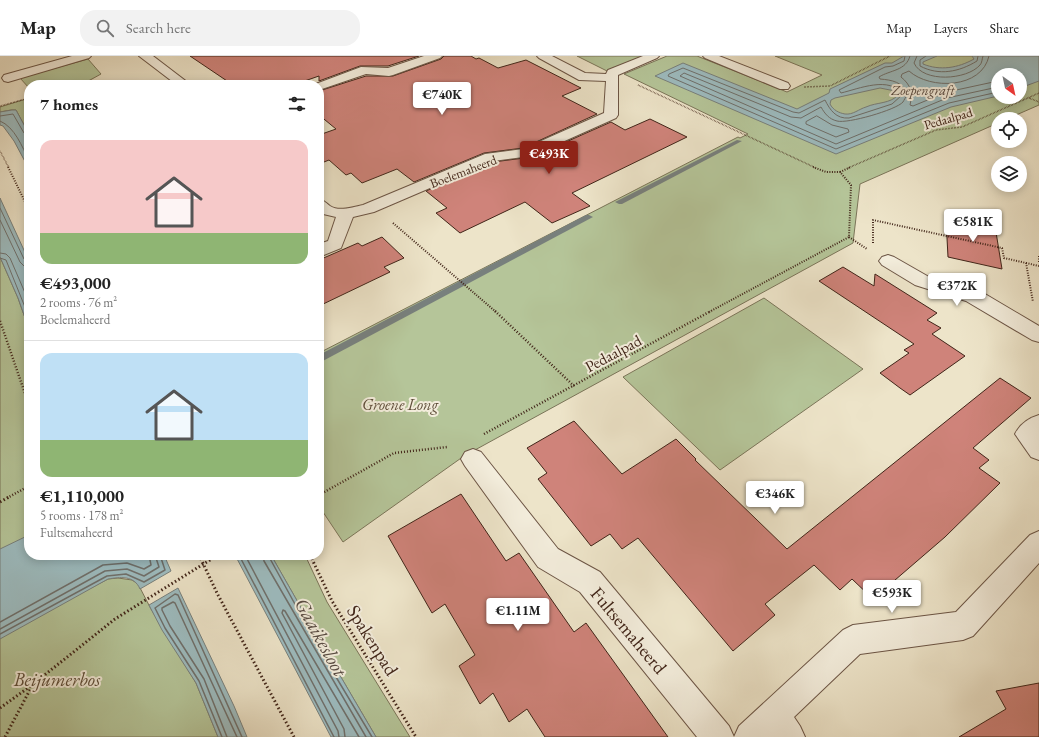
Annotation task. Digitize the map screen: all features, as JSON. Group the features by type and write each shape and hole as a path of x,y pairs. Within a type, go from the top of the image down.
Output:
{"street":[{"path":"4,74 85,56"},
{"path":"145,56 178,80"},
{"path":"324,84 365,70 389,72 436,56"},
{"path":"543,56 582,76 612,76 653,56"},
{"path":"709,56 784,86"},
{"path":"365,70 368,60 374,58"},
{"path":"4,74 21,84"},
{"name":"Boelemaheerd","path":"324,209 326,211 346,214 373,207 490,157 526,153 612,115 612,76"},
{"path":"324,249 335,244 346,214"},
{"path":"888,261 922,281 973,296 1039,335"},
{"path":"1039,424 1027,434 1039,450"},
{"name":"Fultsemaheerd","path":"478,446 548,558 590,582 718,737"},
{"path":"770,730 853,640 963,626 1039,544"}],"path":[{"path":"807,88 830,86 890,56"},
{"name":"Pedaalpad","path":"612,76 804,164 826,172 840,172 936,130 962,127 1039,93"},
{"path":"1029,98 1039,102"},
{"path":"0,106 24,99"},
{"path":"0,151 24,200"},
{"name":"Pedaalpad","path":"478,446 574,386 849,237 851,185 840,172"},
{"path":"373,207 389,222 396,225 510,324 574,386"},
{"path":"872,244 873,220 1002,248 1004,258 1039,266"},
{"path":"1039,256 1039,262"},
{"path":"1026,263 1035,309"},
{"path":"0,321 24,391"},
{"path":"324,492 394,453 448,447"},
{"path":"0,502 24,489"},
{"path":"201,560 218,595 294,737"},
{"path":"0,708 32,685 115,619 210,560"},
{"name":"Spakenpad","path":"312,560 332,601 416,737"},
{"path":"5,737 32,685"}],"green space":[{"path":"577,56 645,56 607,71"},
{"name":"Groene Long","path":"667,56 697,56 787,92 822,75 775,56 1039,56 1039,105 1023,112 991,112 991,126 860,184 853,243 464,456 343,542 324,514 324,350 738,137 740,138 748,134 624,74"},
{"path":"88,59 101,74 90,80 24,80 24,82 20,78"},
{"path":"24,100 24,125 16,110 0,112 0,107"},
{"name":"Beijumerbos","path":"0,257 24,315 24,560 38,560 91,588 108,579 118,578 132,580 138,584 151,609 196,683 218,737 0,737"},
{"path":"764,298 863,369 720,470 623,377"},
{"path":"274,560 307,560 327,602 410,737 376,737"}],"water":[{"name":"Zoepengraft","path":"904,56 937,56 923,62 923,64 949,68 962,65 974,59 972,56 1039,56 1039,81 1027,85 1027,68 991,68 991,98 951,107 836,154 655,76 683,63 797,109 829,93 830,89 885,63 892,63","holes":["880,88 895,91 898,95 891,100 870,105 851,114 838,112 830,104 831,100 835,98"]},
{"path":"16,110 24,125 24,160 14,141 3,126 0,125 0,112"},
{"path":"0,198 24,250 24,315 18,298 0,257"},
{"path":"24,537 24,560 166,560 171,571 140,589 134,581 130,579 108,579 0,639 0,549"},
{"path":"238,560 274,560 376,737 331,737"},
{"path":"178,588 234,706 247,737 218,737 196,683 162,630 149,605"}],"building":[{"path":"190,56 419,56 388,66 360,66 322,80 319,80 319,76 307,80 226,80"},
{"path":"444,56 471,56 476,59 479,58 498,68 526,60 581,88 562,96 597,114 523,148 484,153 414,182 397,169 362,183 351,173 346,175 329,160 324,162 324,133 336,129 324,119 324,89 366,76 393,76 441,59"},
{"path":"650,119 687,137 572,193 590,206 552,223 525,202 460,233 436,213 447,208 426,191 493,162 532,157 611,122 625,130"},
{"path":"957,218 995,226 1002,269 948,257 946,219 957,221"},
{"path":"382,237 404,258 384,267 390,272 324,304 324,258 358,243 362,246"},
{"path":"843,267 874,286 875,274 937,313 927,320 941,328 932,334 965,356 910,395 900,388 880,373 909,353 904,350 914,344 819,281"},
{"path":"1000,378 1031,398 973,448 989,460 979,468 1000,483 945,537 873,599 852,579 840,590 814,565 765,604 775,615 733,651 638,538 622,549 610,534 591,546 538,479 547,473 527,448 574,421 622,474 676,439 696,459 695,460 787,549"},
{"path":"461,494 506,561 519,553 574,632 586,623 668,737 545,737 527,709 509,722 493,693 480,704 459,666 475,655 445,604 432,613 388,536"},
{"path":"1039,683 1039,737 959,737 1006,709 996,691"}],"waterway":[{"path":"619,202 739,141"},
{"path":"324,356 589,217"}],"water label":[{"name":"Gaaikesloot","path":"321,637"}]}
